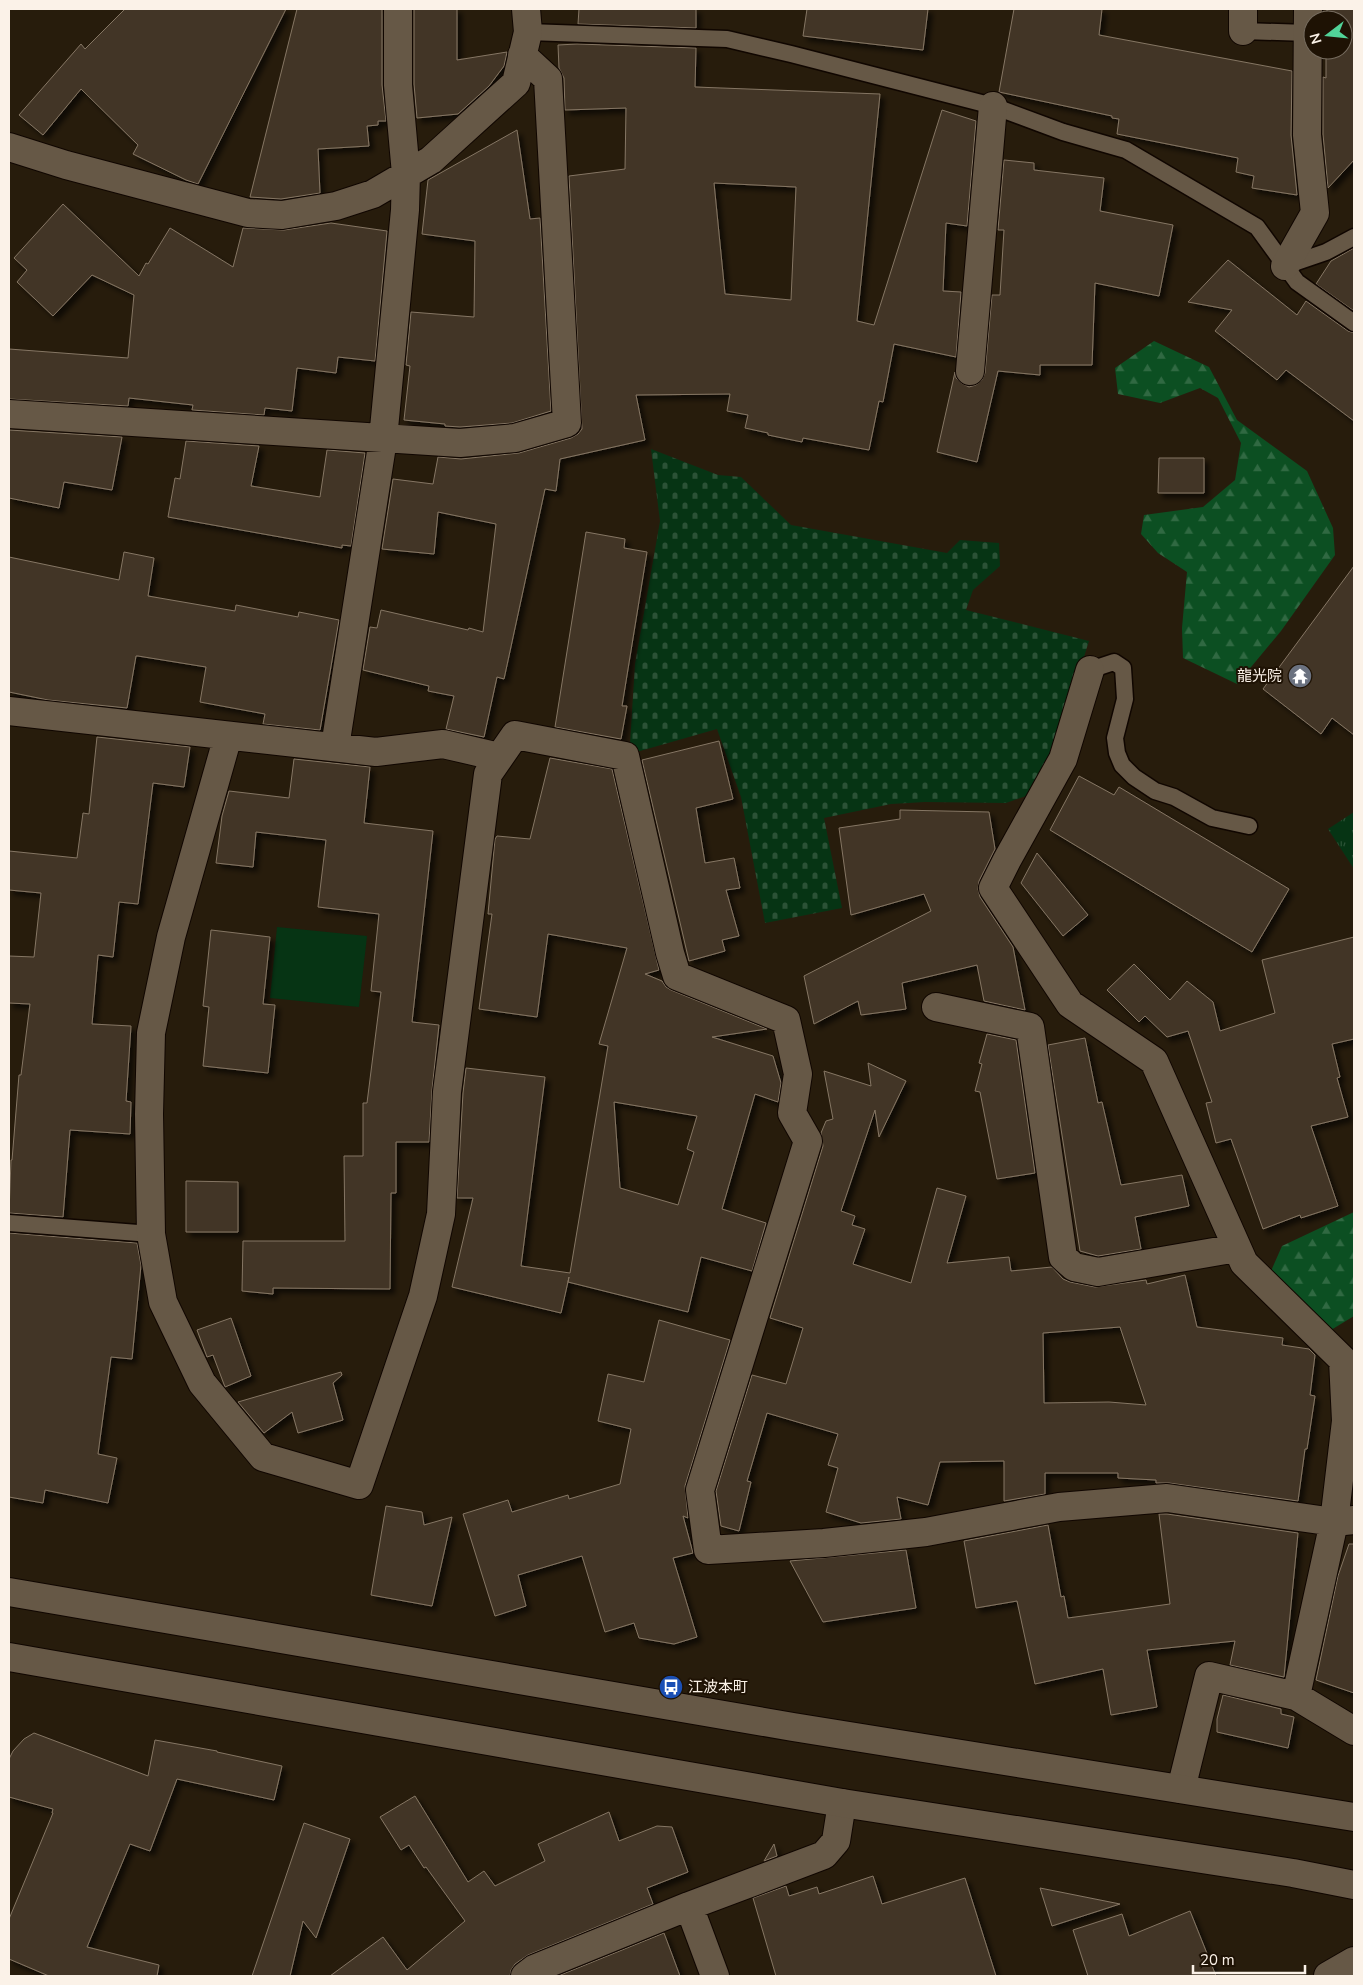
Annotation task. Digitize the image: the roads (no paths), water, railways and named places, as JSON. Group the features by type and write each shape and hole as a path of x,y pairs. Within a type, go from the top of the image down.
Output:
{"street":[{"path":"335,747 383,439 406,210 406,174 398,85 398,9"},
{"path":"9,147 66,165 248,213 282,215 336,206 373,194 431,160 516,83 525,32"},
{"path":"9,414 383,439 460,442 515,438 567,423 548,79 525,32"},
{"path":"1285,266 1315,213 1307,135 1308,60"},
{"path":"970,371 993,106"},
{"path":"1090,670 1063,759 1007,860 994,888 1070,1004 1154,1061 1244,1263 1343,1360 1346,1421 1344,1521 1296,1696"},
{"path":"9,710 376,752 443,744 499,756"},
{"path":"228,736 171,936 151,1033 149,1114 151,1234 163,1302 202,1384 263,1457 359,1486 423,1296 441,1214 447,1092 488,774 515,735 625,756 670,953 677,976 786,1020 798,1074 792,1113 808,1141 700,1490 708,1550 824,1543 926,1532 1059,1507 1167,1498 1344,1521"},
{"path":"936,1007 1030,1027 1063,1257 1074,1267 1098,1272 1237,1248"},
{"path":"9,1592 773,1724 1354,1817"},
{"path":"9,1657 842,1802 1294,1873 1354,1885"},
{"path":"1181,1789 1210,1676 1296,1696 1354,1731"},
{"path":"525,1976 534,1968 824,1855 836,1841 842,1802"},
{"path":"689,1906 716,1976"},
{"path":"1328,1976 1354,1961"}],"lane":[{"path":"1243,20 1303,21"},
{"path":"525,32 726,39 993,106 1063,132 1126,150 1257,228 1297,282 1354,323"},
{"path":"1285,266 1326,252 1354,237"},
{"path":"1090,670 1114,662 1122,668 1125,699 1115,738 1117,753 1122,765 1134,777 1155,791 1174,797 1212,818 1249,826"},
{"path":"9,1223 151,1234"}],"place":[{"name":"龍光院","path":"1300,676"},
{"name":"江波本町","path":"671,1687"}]}
